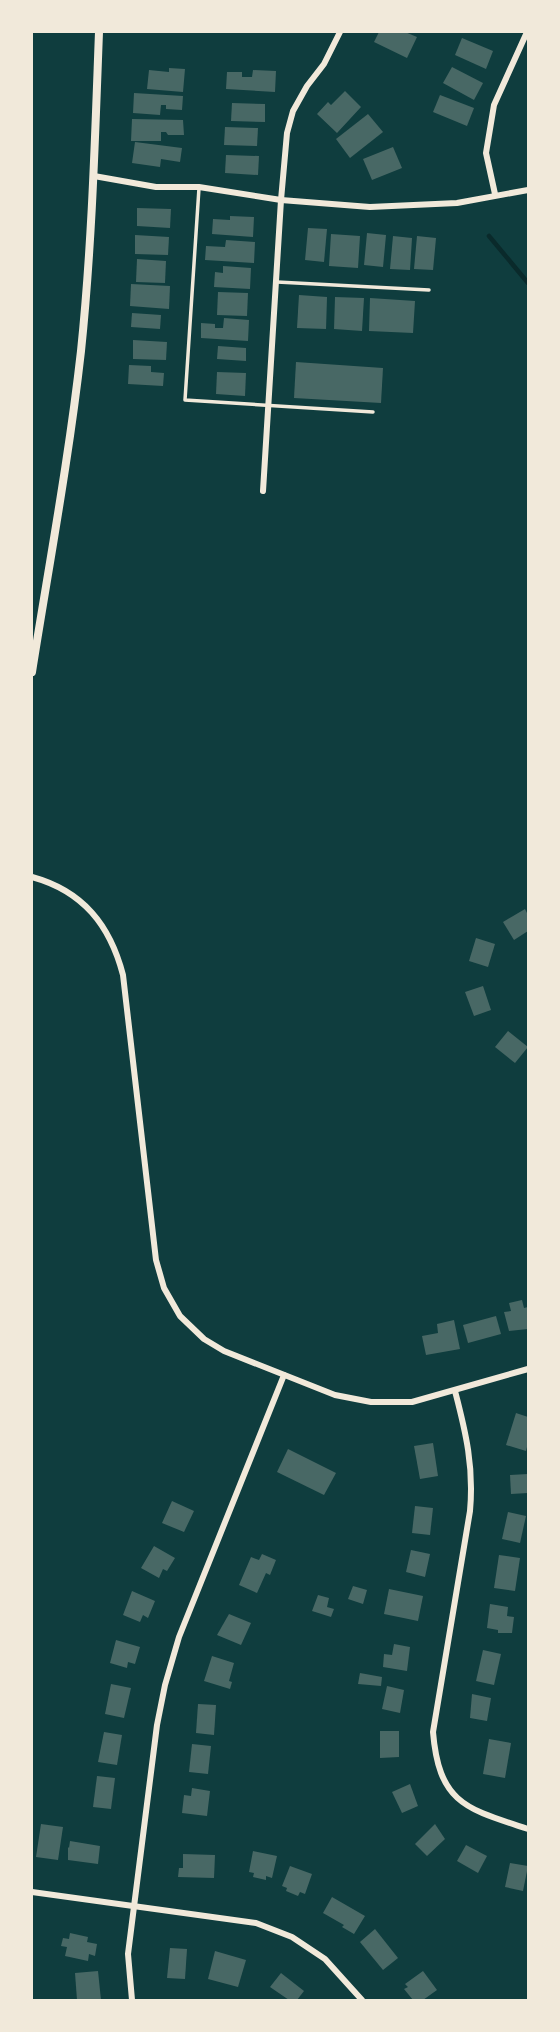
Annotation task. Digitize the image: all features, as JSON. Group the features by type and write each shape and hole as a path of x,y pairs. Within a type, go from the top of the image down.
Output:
{"street":[{"path":"32,672 60,503 80,352 94,176 99,32"},
{"path":"263,491 287,133 293,111 324,64 340,32"},
{"path":"495,194 486,153 494,105 527,32"},
{"path":"94,176 156,187 199,187 281,200 370,207 457,203 528,190"},
{"path":"32,877 65,890 88,907 108,933 117,952 123,975 156,1261 164,1288 180,1316 204,1339 224,1351 335,1395 371,1402 412,1402 528,1369"},
{"path":"132,2000 128,1954 164,1685 179,1637 284,1375"},
{"path":"455,1391 469,1446 472,1485 433,1732 435,1759 445,1783 459,1800 476,1812 528,1829"},
{"path":"32,1892 256,1923 292,1937 325,1959 362,2000"}],"lane":[{"path":"199,187 186,400 373,412"},
{"path":"276,282 429,290"}],"building":[{"path":"379,32 405,32 417,37 407,58 374,42"},
{"path":"462,38 493,51 486,69 455,55"},
{"path":"452,67 483,83 474,100 443,83"},
{"path":"169,68 185,69 183,92 147,89 149,70 169,72"},
{"path":"253,70 276,71 275,92 226,89 227,72 242,72 242,77 252,77"},
{"path":"345,91 361,107 337,133 317,114 328,102 331,105"},
{"path":"134,93 183,96 182,110 166,109 166,105 161,105 160,115 133,113"},
{"path":"440,95 474,108 467,126 433,112"},
{"path":"232,103 265,104 265,122 231,121"},
{"path":"368,114 383,132 350,158 336,139"},
{"path":"132,119 183,120 184,135 161,132 161,141 131,141"},
{"path":"225,127 258,128 257,146 224,145"},
{"path":"135,142 182,148 180,162 161,159 160,167 132,163"},
{"path":"393,147 402,168 372,180 363,159"},
{"path":"226,155 259,156 258,175 225,173"},
{"path":"137,208 171,209 170,228 137,226"},
{"path":"230,216 254,217 253,237 212,234 213,219 230,220"},
{"path":"308,228 327,229 324,262 305,260"},
{"path":"367,233 386,235 383,267 364,265"},
{"path":"331,234 360,236 358,268 329,266"},
{"path":"135,235 169,237 168,255 135,254"},
{"path":"393,236 412,238 410,270 390,269"},
{"path":"417,236 436,238 433,270 414,269"},
{"path":"226,240 255,242 254,263 205,260 206,246 225,247"},
{"path":"137,259 166,261 165,283 136,282"},
{"path":"223,266 251,268 250,289 214,287 215,272 223,273"},
{"path":"131,284 170,286 169,309 130,306"},
{"path":"218,292 248,293 247,316 217,315"},
{"path":"299,295 327,297 326,329 297,328"},
{"path":"335,297 364,298 362,331 334,329"},
{"path":"370,298 415,301 413,333 369,331"},
{"path":"132,313 161,315 160,329 131,327"},
{"path":"224,318 249,320 248,341 201,338 201,323 215,324 215,328 223,328"},
{"path":"133,340 167,342 166,360 133,359"},
{"path":"218,346 246,348 246,361 217,359"},
{"path":"296,362 383,368 381,403 294,398"},
{"path":"129,365 151,366 151,372 164,373 163,386 128,384"},
{"path":"217,372 246,373 245,396 216,394"},
{"path":"525,909 528,915 528,931 514,940 503,922"},
{"path":"476,938 495,944 488,967 469,961"},
{"path":"483,986 491,1010 474,1016 465,992"},
{"path":"508,1031 528,1047 515,1063 495,1047"},
{"path":"522,1300 524,1308 528,1307 528,1329 509,1331 504,1312 511,1311 509,1303"},
{"path":"496,1316 501,1334 468,1343 463,1325"},
{"path":"454,1320 460,1349 426,1355 422,1336 438,1333 437,1324"},
{"path":"516,1413 528,1417 526,1451 506,1445"},
{"path":"433,1443 438,1476 420,1479 414,1446"},
{"path":"288,1449 336,1473 324,1495 277,1472"},
{"path":"528,1474 528,1493 511,1494 510,1475"},
{"path":"172,1501 194,1511 184,1532 162,1523"},
{"path":"415,1506 433,1508 430,1535 412,1533"},
{"path":"508,1512 526,1516 520,1543 502,1539"},
{"path":"154,1546 175,1558 167,1571 163,1569 159,1578 141,1568"},
{"path":"411,1550 430,1554 425,1577 406,1572"},
{"path":"262,1554 276,1560 270,1575 266,1573 257,1593 239,1585 251,1557 259,1560"},
{"path":"499,1555 520,1558 515,1591 494,1588"},
{"path":"353,1586 367,1590 363,1604 348,1599"},
{"path":"389,1589 423,1596 418,1621 384,1614"},
{"path":"132,1591 155,1601 148,1618 143,1615 140,1622 123,1615"},
{"path":"318,1595 329,1598 327,1607 334,1609 331,1617 312,1611"},
{"path":"490,1604 508,1607 507,1616 514,1617 512,1633 498,1633 498,1630 487,1628"},
{"path":"229,1614 251,1623 241,1645 217,1635"},
{"path":"116,1640 140,1647 135,1664 128,1662 127,1668 110,1663"},
{"path":"394,1644 410,1647 407,1671 383,1667 384,1654 392,1655"},
{"path":"483,1650 501,1654 494,1685 476,1681"},
{"path":"212,1656 234,1663 229,1681 232,1682 230,1689 204,1681"},
{"path":"360,1673 382,1677 381,1686 358,1684"},
{"path":"111,1684 131,1688 124,1718 105,1714"},
{"path":"387,1686 404,1690 400,1713 382,1709"},
{"path":"472,1694 491,1698 487,1721 470,1718"},
{"path":"198,1704 216,1705 214,1735 196,1733"},
{"path":"380,1731 399,1731 399,1757 380,1758"},
{"path":"104,1732 122,1735 117,1765 98,1762"},
{"path":"489,1739 511,1743 505,1778 483,1774"},
{"path":"192,1744 211,1746 208,1774 189,1772"},
{"path":"97,1776 115,1778 111,1809 93,1807"},
{"path":"410,1784 418,1806 402,1813 392,1792"},
{"path":"192,1788 210,1791 207,1816 182,1813 184,1795 191,1796"},
{"path":"41,1824 63,1827 58,1860 36,1857"},
{"path":"435,1824 445,1839 427,1856 415,1844"},
{"path":"70,1841 100,1846 98,1864 68,1860"},
{"path":"466,1845 487,1856 478,1873 457,1861"},
{"path":"253,1851 277,1856 272,1878 266,1876 266,1880 253,1877 254,1873 249,1872"},
{"path":"183,1854 215,1855 214,1878 178,1877 179,1868 183,1868"},
{"path":"510,1863 528,1866 523,1891 505,1887"},
{"path":"290,1866 312,1874 305,1894 300,1892 298,1896 286,1891 287,1888 282,1886"},
{"path":"332,1897 365,1916 354,1934 323,1913"},
{"path":"375,1929 398,1958 383,1970 360,1942"},
{"path":"70,1933 88,1937 87,1942 97,1944 95,1956 89,1954 88,1961 65,1956 67,1947 61,1946 63,1938 69,1939"},
{"path":"170,1948 187,1949 185,1979 167,1978"},
{"path":"215,1951 246,1960 238,1987 208,1979"},
{"path":"98,1971 101,2000 77,2000 75,1973"},
{"path":"423,1971 437,1990 423,2000 413,2000 404,1989 408,1987 405,1984"},
{"path":"281,1973 304,1991 297,2000 289,2000 270,1987"}],"waterway":[{"path":"489,236 528,283"}]}
